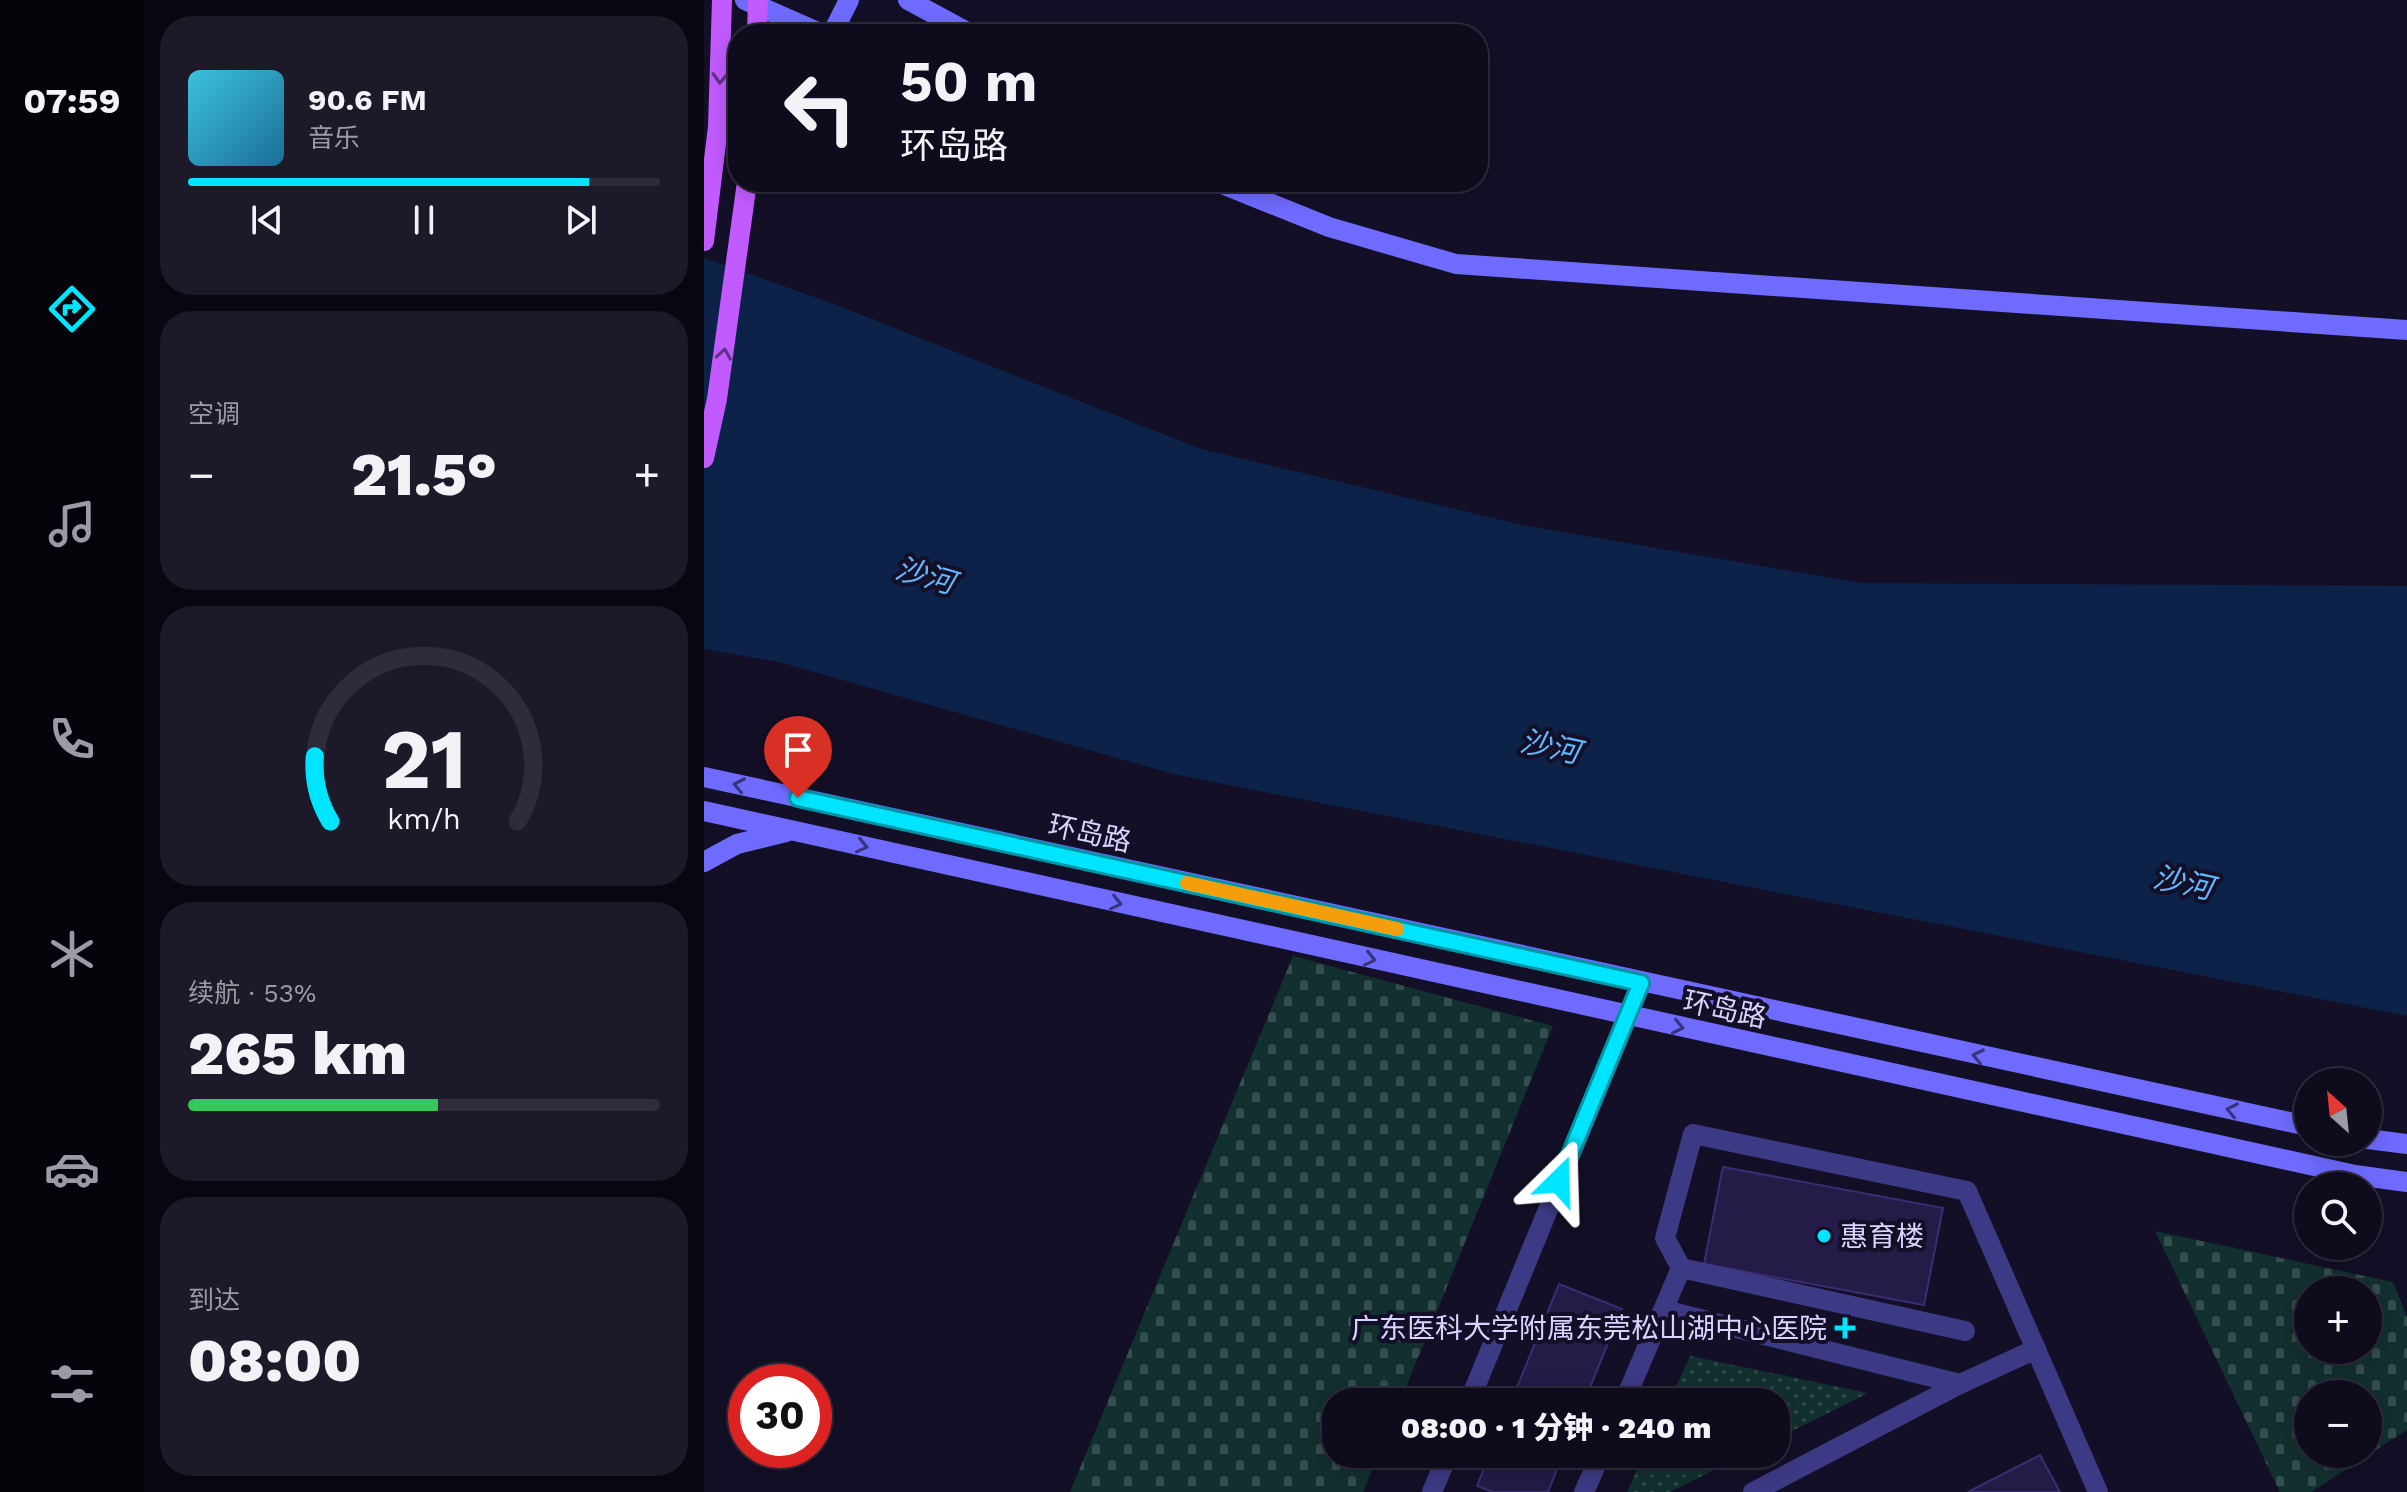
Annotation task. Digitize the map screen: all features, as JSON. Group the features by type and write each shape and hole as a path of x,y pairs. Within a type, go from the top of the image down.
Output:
{"main road":[{"path":"704,241 718,127 722,0"},
{"path":"745,0 799,24"},
{"path":"757,24 758,0"},
{"path":"837,24 849,0"},
{"path":"908,0 952,24"},
{"path":"704,458 717,399 746,192"},
{"path":"1242,192 1329,227 1456,264 2407,330"},
{"name":"环岛路","path":"704,777 2294,1123"},
{"name":"环岛路","path":"704,811 2355,1175 2407,1182"},
{"path":"704,862 737,844 790,830"},
{"path":"2382,1141 2407,1144"}],"street":[{"path":"1475,1388 1641,983"},
{"path":"1965,1331 1681,1268 1665,1238 1693,1134 1967,1191 2098,1492"},
{"path":"1630,1388 1681,1268"},
{"path":"1664,1310 1960,1384"},
{"path":"1753,1492 1960,1384 2036,1349"},
{"path":"1432,1492 1442,1468"},
{"path":"1584,1492 1595,1468"}],"green space":[{"path":"1293,956 1553,1026 1406,1388 1322,1388 1322,1468 1373,1468 1363,1492 1070,1492"},
{"path":"2155,1231 2365,1276 2294,1276 2294,1364 2382,1364 2382,1280 2393,1282 2407,1317 2407,1430 2382,1446 2382,1380 2294,1380 2294,1468 2348,1468 2311,1492 2280,1492"},
{"path":"1690,1356 1868,1393 1790,1432 1790,1388 1675,1388"},
{"path":"1638,1468 1718,1468 1670,1492 1627,1492"}],"water":[{"name":"沙河","path":"704,258 834,304 1201,449 1527,526 1862,583 2407,586 2407,1016 1173,774 779,662 704,649"}],"building":[{"name":"惠育楼","path":"1723,1167 1943,1208 1924,1305 1704,1264"},
{"path":"1559,1284 1622,1309 1590,1388 1517,1388"},
{"path":"2040,1455 2060,1492 1968,1492"},
{"path":"1484,1468 1557,1468 1548,1492 1493,1492 1477,1486"}],"slow traffic":[{"path":"1187,883 1397,929"}],"place":[{"name":"惠育楼","path":"1824,1236"},
{"name":"广东医科大学附属东莞松山湖中心医院","path":"1845,1328"}],"route":[{"path":"798,798 1641,983 1559,1181"}]}
